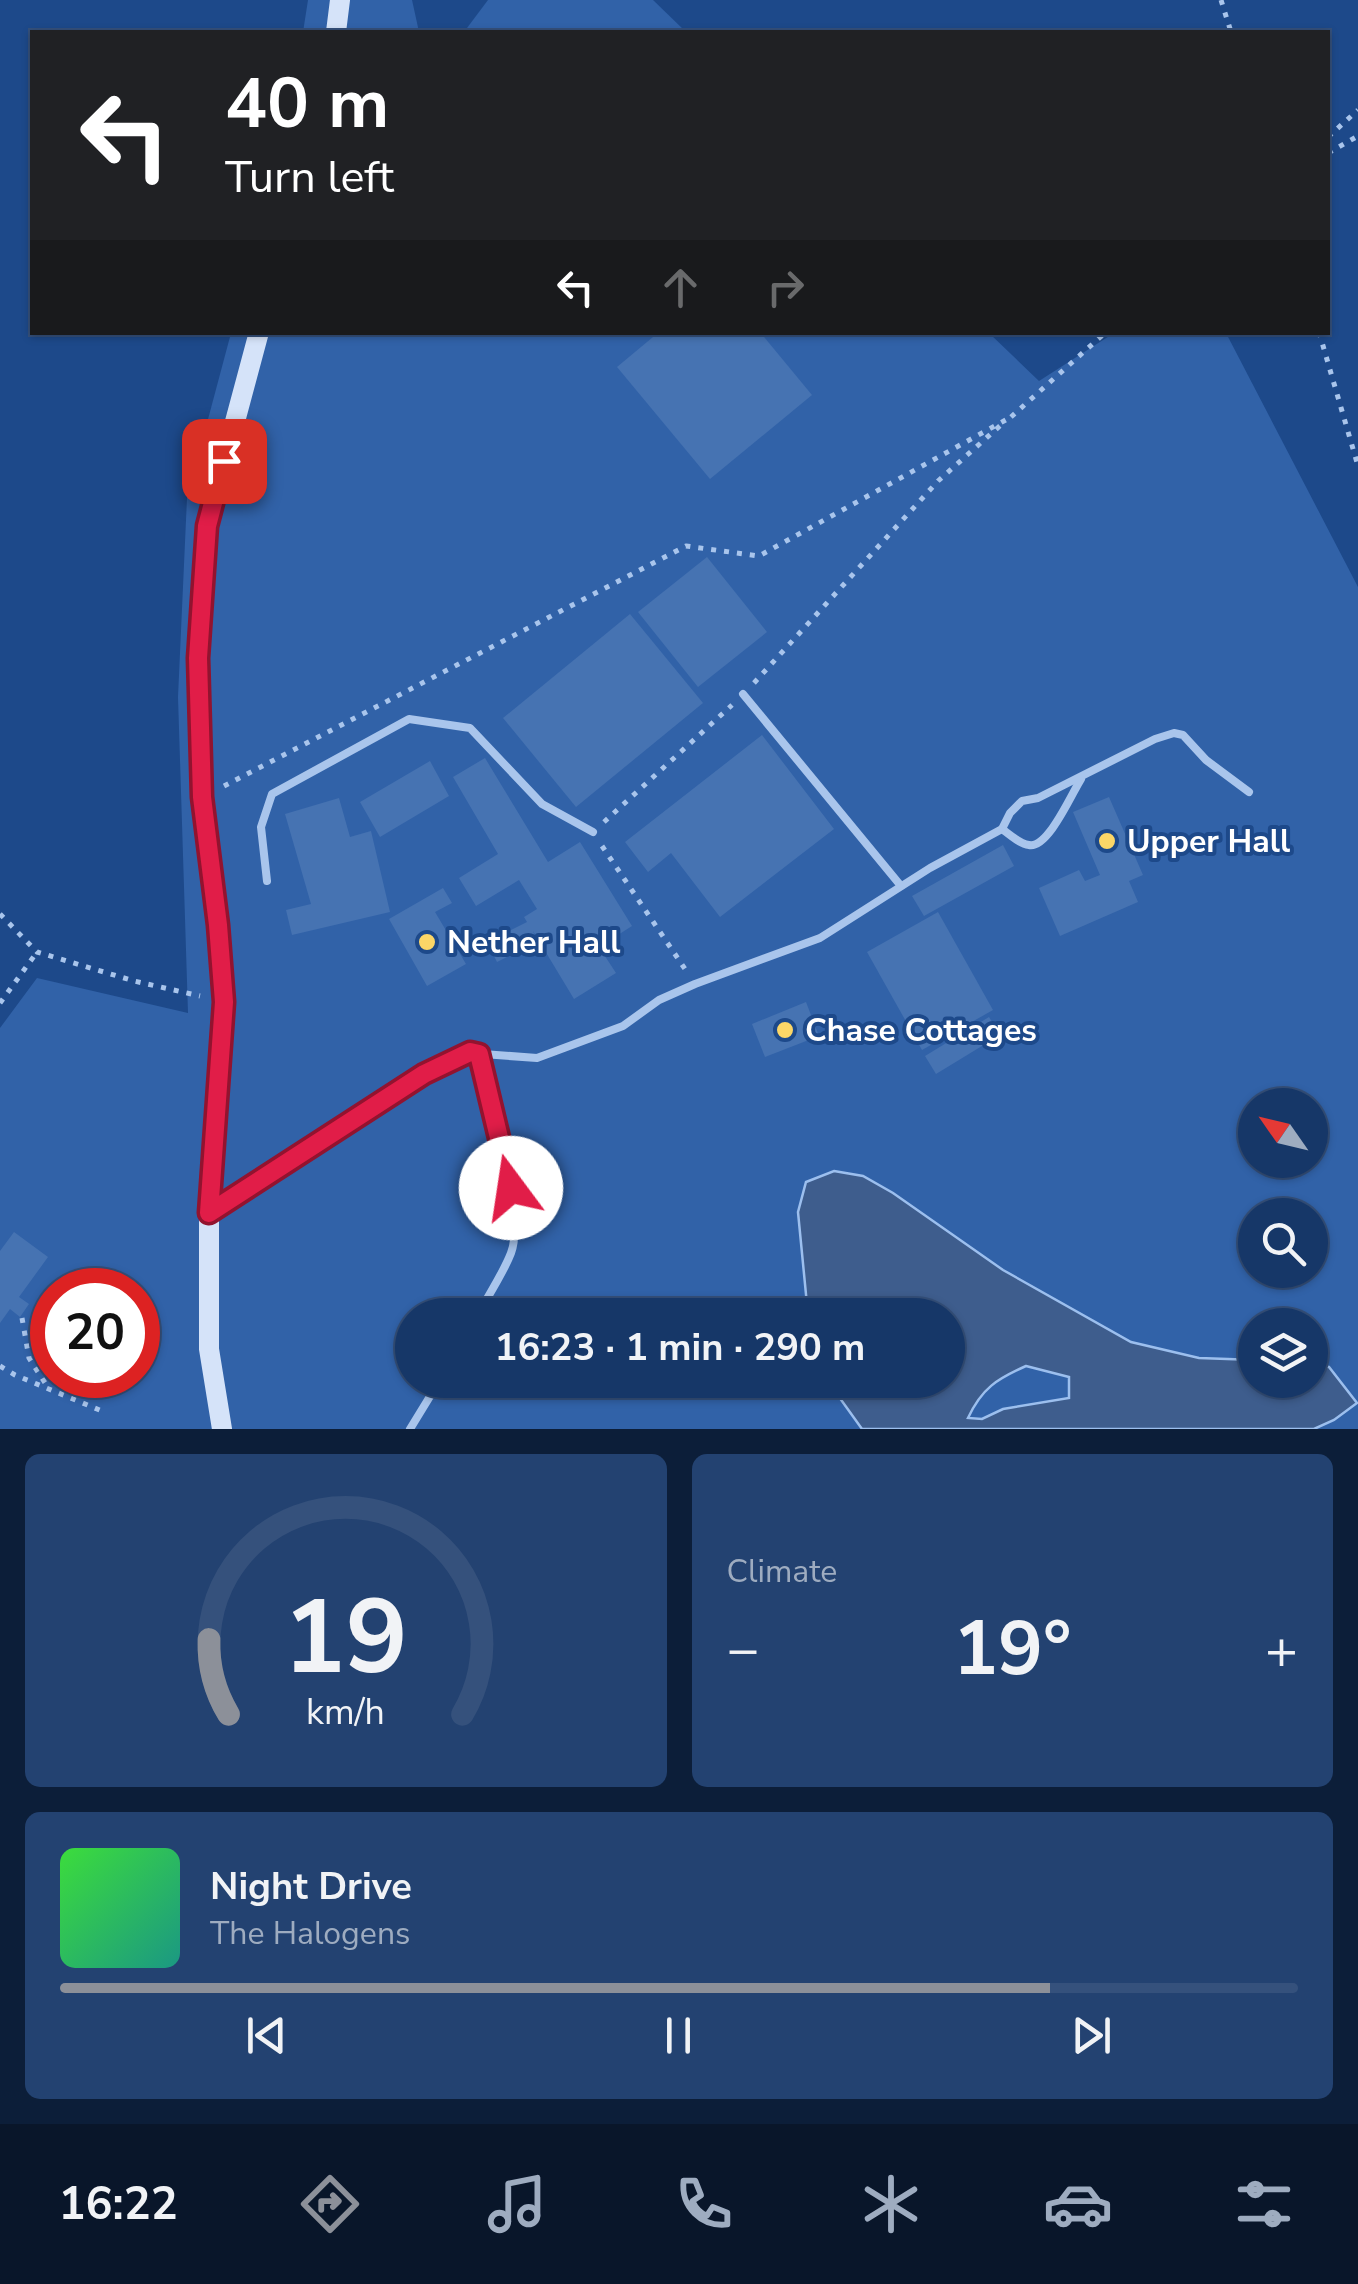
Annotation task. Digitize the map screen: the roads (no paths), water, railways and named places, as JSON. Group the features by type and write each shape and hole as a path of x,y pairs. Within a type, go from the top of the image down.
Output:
{"street":[{"path":"336,30 340,0"},
{"path":"222,1429 209,1349 209,1213 224,1002 202,797 198,658 207,526 258,335"}],"lane":[{"path":"744,694 901,886"},
{"path":"267,881 261,827 272,794 409,718 470,728 542,804 593,832"},
{"path":"209,1213 424,1074 470,1052 536,1058 623,1026 659,1000 724,972 820,938 901,886 1002,830 1022,801 1038,798 1156,739 1174,733 1183,735 1206,760 1249,792"},
{"path":"1002,830 1027,845 1037,846 1056,823 1082,776"},
{"path":"479,1054 511,1188 516,1230 512,1252 487,1298"},
{"path":"410,1429 429,1398"}],"place":[{"name":"Upper Hall","path":"1107,841"},
{"name":"Nether Hall","path":"427,942"},
{"name":"Chase Cottages","path":"785,1030"}]}
